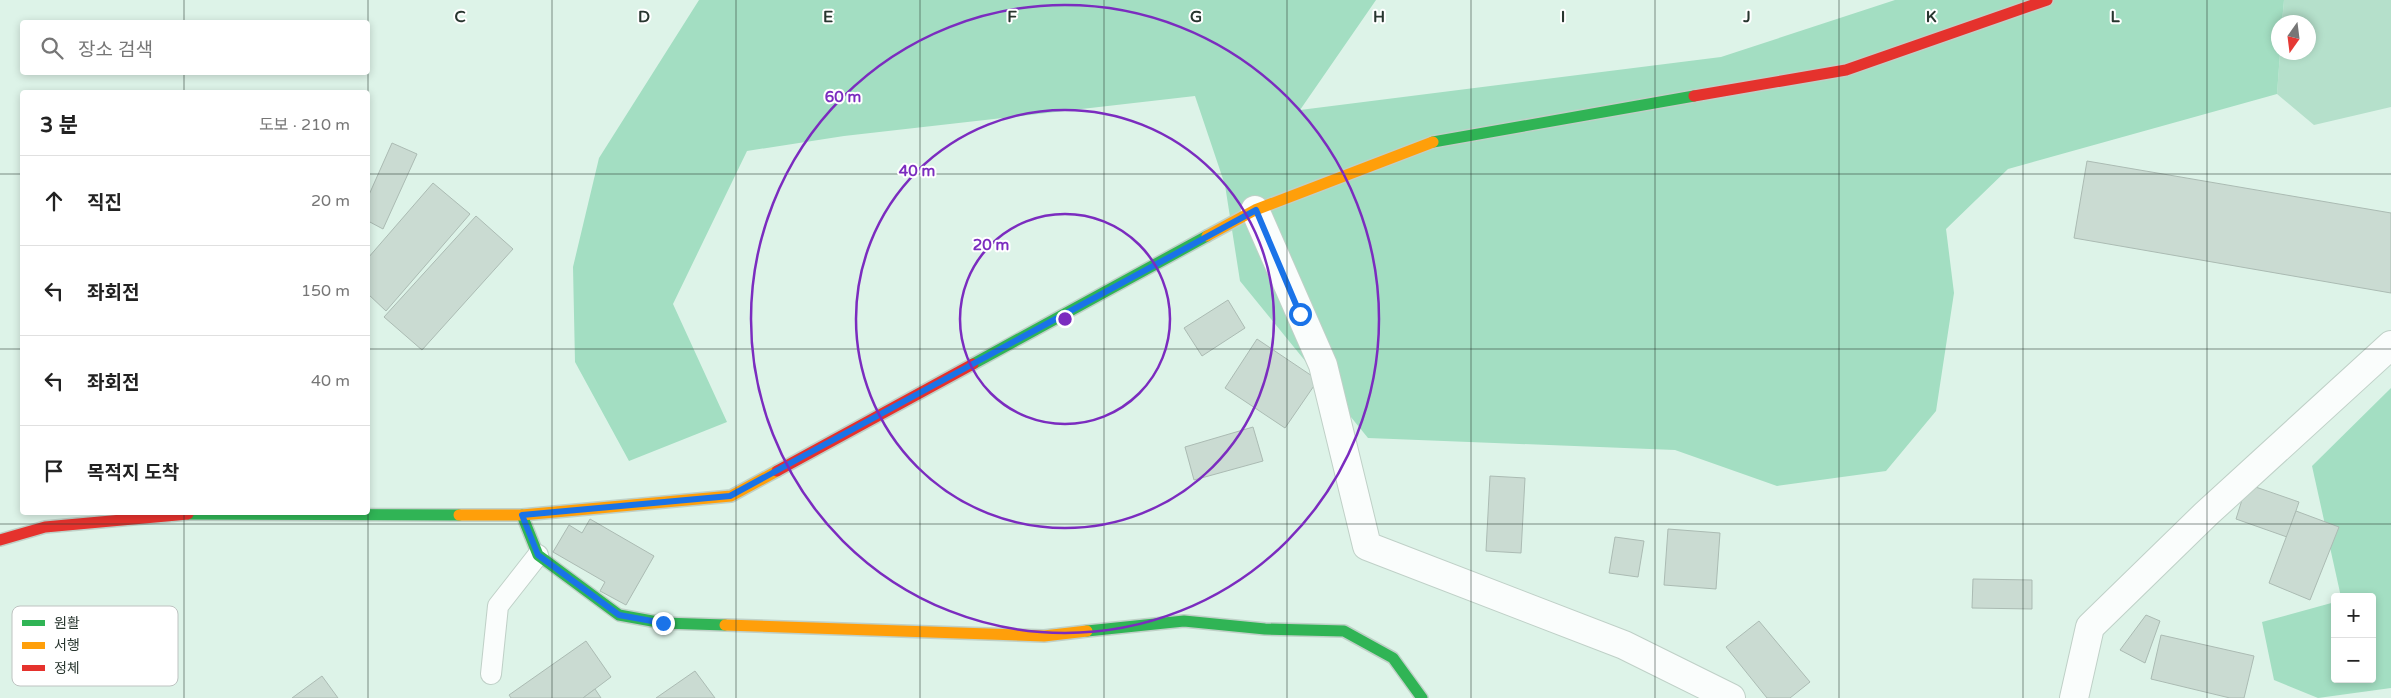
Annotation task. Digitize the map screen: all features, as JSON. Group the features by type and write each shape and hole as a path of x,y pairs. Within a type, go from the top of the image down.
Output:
{"street":[{"path":"370,514 522,515 730,496 1256,210 1440,139 1846,70 2047,0"},
{"path":"1256,210 1323,365 1367,546 1624,646 1731,698"},
{"path":"2074,698 2090,627 2206,514 2391,345"},
{"path":"0,540 45,527 180,515"},
{"path":"522,515 538,555 619,615 663,623 1044,636 1184,621 1265,629 1344,631 1392,658 1422,698"}],"lane":[{"path":"491,674 498,606 538,555"}],"green space":[{"path":"699,0 1376,0 1300,110 1721,57 1895,0 2284,0 2283,15 2271,15 2271,60 2279,60 2277,94 2008,169 1946,229 1954,293 1936,411 1886,471 1777,486 1675,450 1368,438 1240,281 1225,185 1195,96 844,136 747,151 673,304 727,422 629,461 575,362 573,267 599,158"},
{"path":"2284,0 2391,0 2391,107 2314,125 2277,94 2279,60 2316,60 2316,15 2283,15"},
{"path":"2391,388 2391,688 2318,698 2274,680 2262,622 2331,603 2331,683 2376,683 2376,593 2340,593 2312,466"}],"building":[{"path":"392,143 417,154 383,229 370,222 370,192"},
{"path":"2087,161 2391,213 2391,293 2074,238"},
{"path":"433,183 470,214 386,311 370,296 370,256"},
{"path":"476,216 513,249 422,350 384,317"},
{"path":"1228,300 1245,328 1202,356 1184,328"},
{"path":"1257,339 1318,380 1285,428 1225,388"},
{"path":"1253,427 1263,461 1194,480 1185,447"},
{"path":"1490,476 1525,478 1521,553 1486,551"},
{"path":"2247,484 2299,502 2287,537 2236,519"},
{"path":"2296,511 2339,527 2310,600 2269,583"},
{"path":"590,519 654,556 626,605 600,591 605,582 553,552 569,525 582,533"},
{"path":"1668,529 1720,533 1716,589 1664,585"},
{"path":"1615,537 1644,541 1638,577 1609,573"},
{"path":"1973,579 2032,580 2032,609 1972,608"},
{"path":"2146,615 2160,621 2145,663 2120,650"},
{"path":"1759,621 1810,682 1790,698 1767,698 1726,647"},
{"path":"2161,635 2254,656 2244,698 2230,698 2151,679"},
{"path":"586,641 611,677 583,698 511,698 509,695"},
{"path":"695,671 715,698 656,698"},
{"path":"322,676 338,698 292,698"},
{"path":"595,689 601,698 583,698"}],"traffic: fast":[{"path":"1433,142 1694,96"},
{"path":"973,364 1207,236"},
{"path":"370,515 459,515"},
{"path":"522,515 538,555 619,615 663,623 725,625"},
{"path":"1087,631 1184,621 1265,629 1344,631 1393,658 1422,698"}],"traffic: slow":[{"path":"1207,236 1255,210 1433,142"},
{"path":"459,515 522,515 731,496 777,471"},
{"path":"725,625 1044,636 1087,631"}],"traffic: jam":[{"path":"1694,96 1846,70 2047,0"},
{"path":"777,471 973,364"},
{"path":"0,540 45,527 177,515"}],"route":[{"path":"663,623 619,615 538,555 522,515 730,496 1256,210 1300,314"}]}
